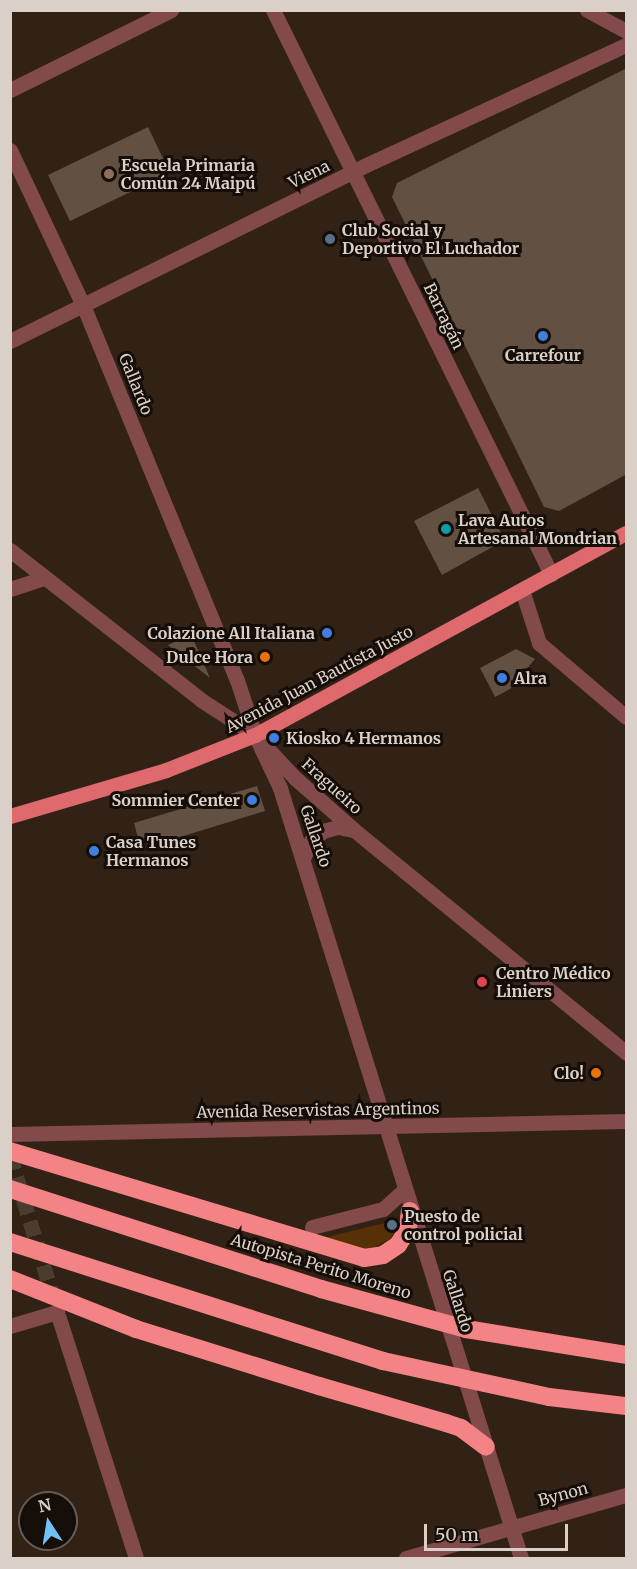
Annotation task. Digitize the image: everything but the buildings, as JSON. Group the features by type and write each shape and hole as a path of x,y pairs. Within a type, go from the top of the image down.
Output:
{"highway":[{"path":"10,1151 354,1256 376,1257 395,1249 408,1229 410,1211"},
{"name":"Autopista Perito Moreno","path":"10,1189 321,1289 466,1329 627,1355"},
{"path":"10,1242 383,1361 539,1395 627,1406"},
{"path":"10,1279 136,1329 446,1423 486,1448"}],"main road":[{"name":"Avenida Juan Bautista Justo","path":"10,816 166,770 255,735 627,533"}],"street":[{"path":"10,90 171,10"},
{"name":"Barragán","path":"273,10 551,574"},
{"path":"588,10 627,31"},
{"name":"Viena","path":"10,341 354,172 627,45"},
{"name":"Gallardo","path":"10,150 83,304 237,680 255,735 280,788 304,856 410,1211 521,1558"},
{"name":"Fragueiro","path":"10,550 201,700 255,735 295,778 354,830 627,1053"},
{"path":"10,589 43,578"},
{"path":"522,590 539,643 627,717"},
{"path":"304,856 311,841 323,831 338,827 354,830"},
{"name":"Avenida Reservistas Argentinos","path":"10,1134 627,1121"},
{"path":"312,1227 383,1209 404,1190"},
{"path":"10,1326 57,1312 136,1558"},
{"name":"Bynon","path":"406,1558 511,1526 627,1495"}],"shaded area":[{"path":"395,1222 396,1228 391,1238 375,1247 364,1249 323,1238"}],"tunnel":[{"path":"10,1155 55,1303"}],"place":[{"name":"Escuela Primaria Común 24 Maipú","path":"109,174"},
{"name":"Club Social y Deportivo El Luchador","path":"330,239"},
{"name":"Carrefour","path":"543,336"},
{"name":"Lava Autos Artesanal Mondrian","path":"446,529"},
{"name":"Colazione All Italiana","path":"327,633"},
{"name":"Dulce Hora","path":"265,657"},
{"name":"Alra","path":"502,678"},
{"name":"Kiosko 4 Hermanos","path":"274,738"},
{"name":"Sommier Center","path":"252,800"},
{"name":"Casa Tunes Hermanos","path":"94,851"},
{"name":"Centro Médico Liniers","path":"482,982"},
{"name":"Clo!","path":"596,1073"},
{"name":"Puesto de control policial","path":"392,1225"}]}
